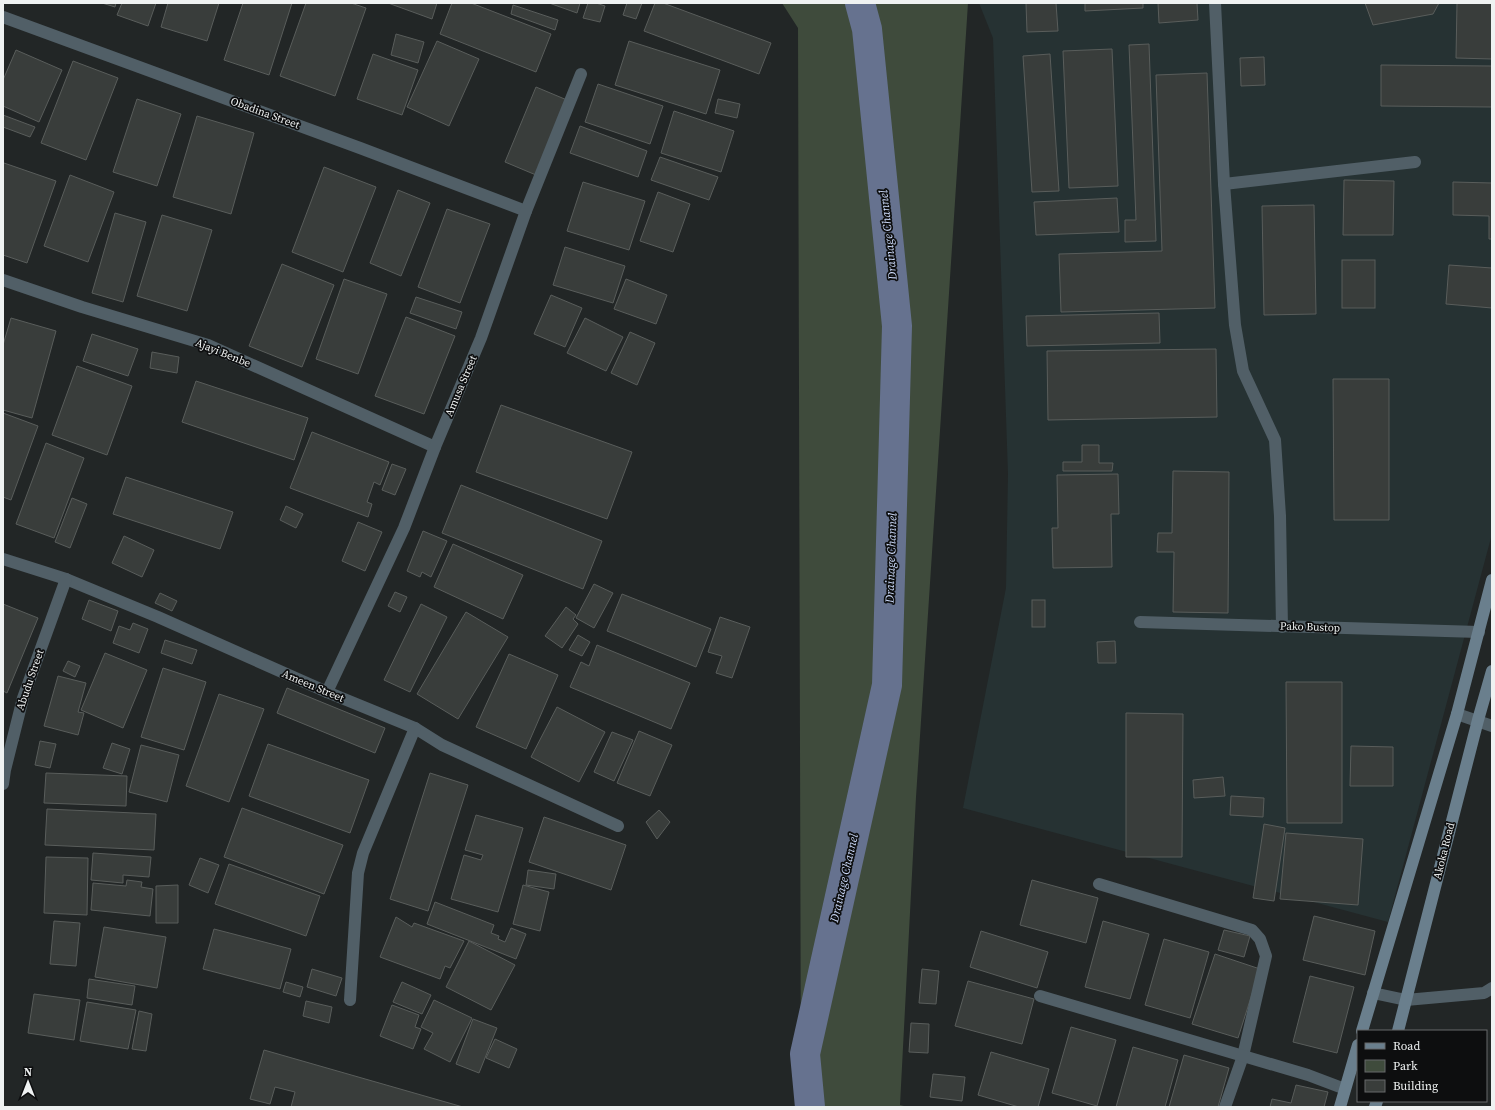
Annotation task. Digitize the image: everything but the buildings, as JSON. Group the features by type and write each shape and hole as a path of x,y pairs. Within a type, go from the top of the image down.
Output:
{"main road":[{"path":"1362,1030 1457,714 1492,580"},
{"name":"Akoka Road","path":"1398,1030 1492,671"},
{"path":"1340,1107 1357,1048"}],"street":[{"path":"1215,3 1224,184 1235,325 1243,371 1275,440 1280,516 1282,627"},
{"name":"Obadina Street","path":"3,17 346,142 526,211"},
{"name":"Amusa Street","path":"327,692 404,528 435,447 481,338 526,211 581,74"},
{"path":"1224,184 1415,162"},
{"name":"Ajayi Benbe","path":"3,280 82,307 208,345 435,447"},
{"name":"Ameen Street","path":"3,559 66,580 158,617 327,692 415,728 442,744 618,826"},
{"name":"Abudu Street","path":"3,784 5,770 23,698 66,580"},
{"name":"Pako Bustop","path":"1140,622 1479,632"},
{"path":"1457,714 1492,726"},
{"path":"350,1000 358,874 363,853 415,728"},
{"path":"1099,884 1252,930 1260,939 1266,956 1243,1056 1225,1107"},
{"path":"1373,993 1406,1000 1484,993 1492,988"},
{"path":"1040,996 1308,1075 1345,1090"}],"shaded area":[{"path":"979,3 1492,3 1492,534 1388,922 963,808 1006,588 1008,474 993,38"}],"green space":[{"path":"782,3 968,3 916,797 900,1105 908,1107 801,1107 798,28"}],"waterway":[{"name":"Drainage Channel","path":"810,1107 805,1054 887,685 897,326 867,29 860,3"}]}
